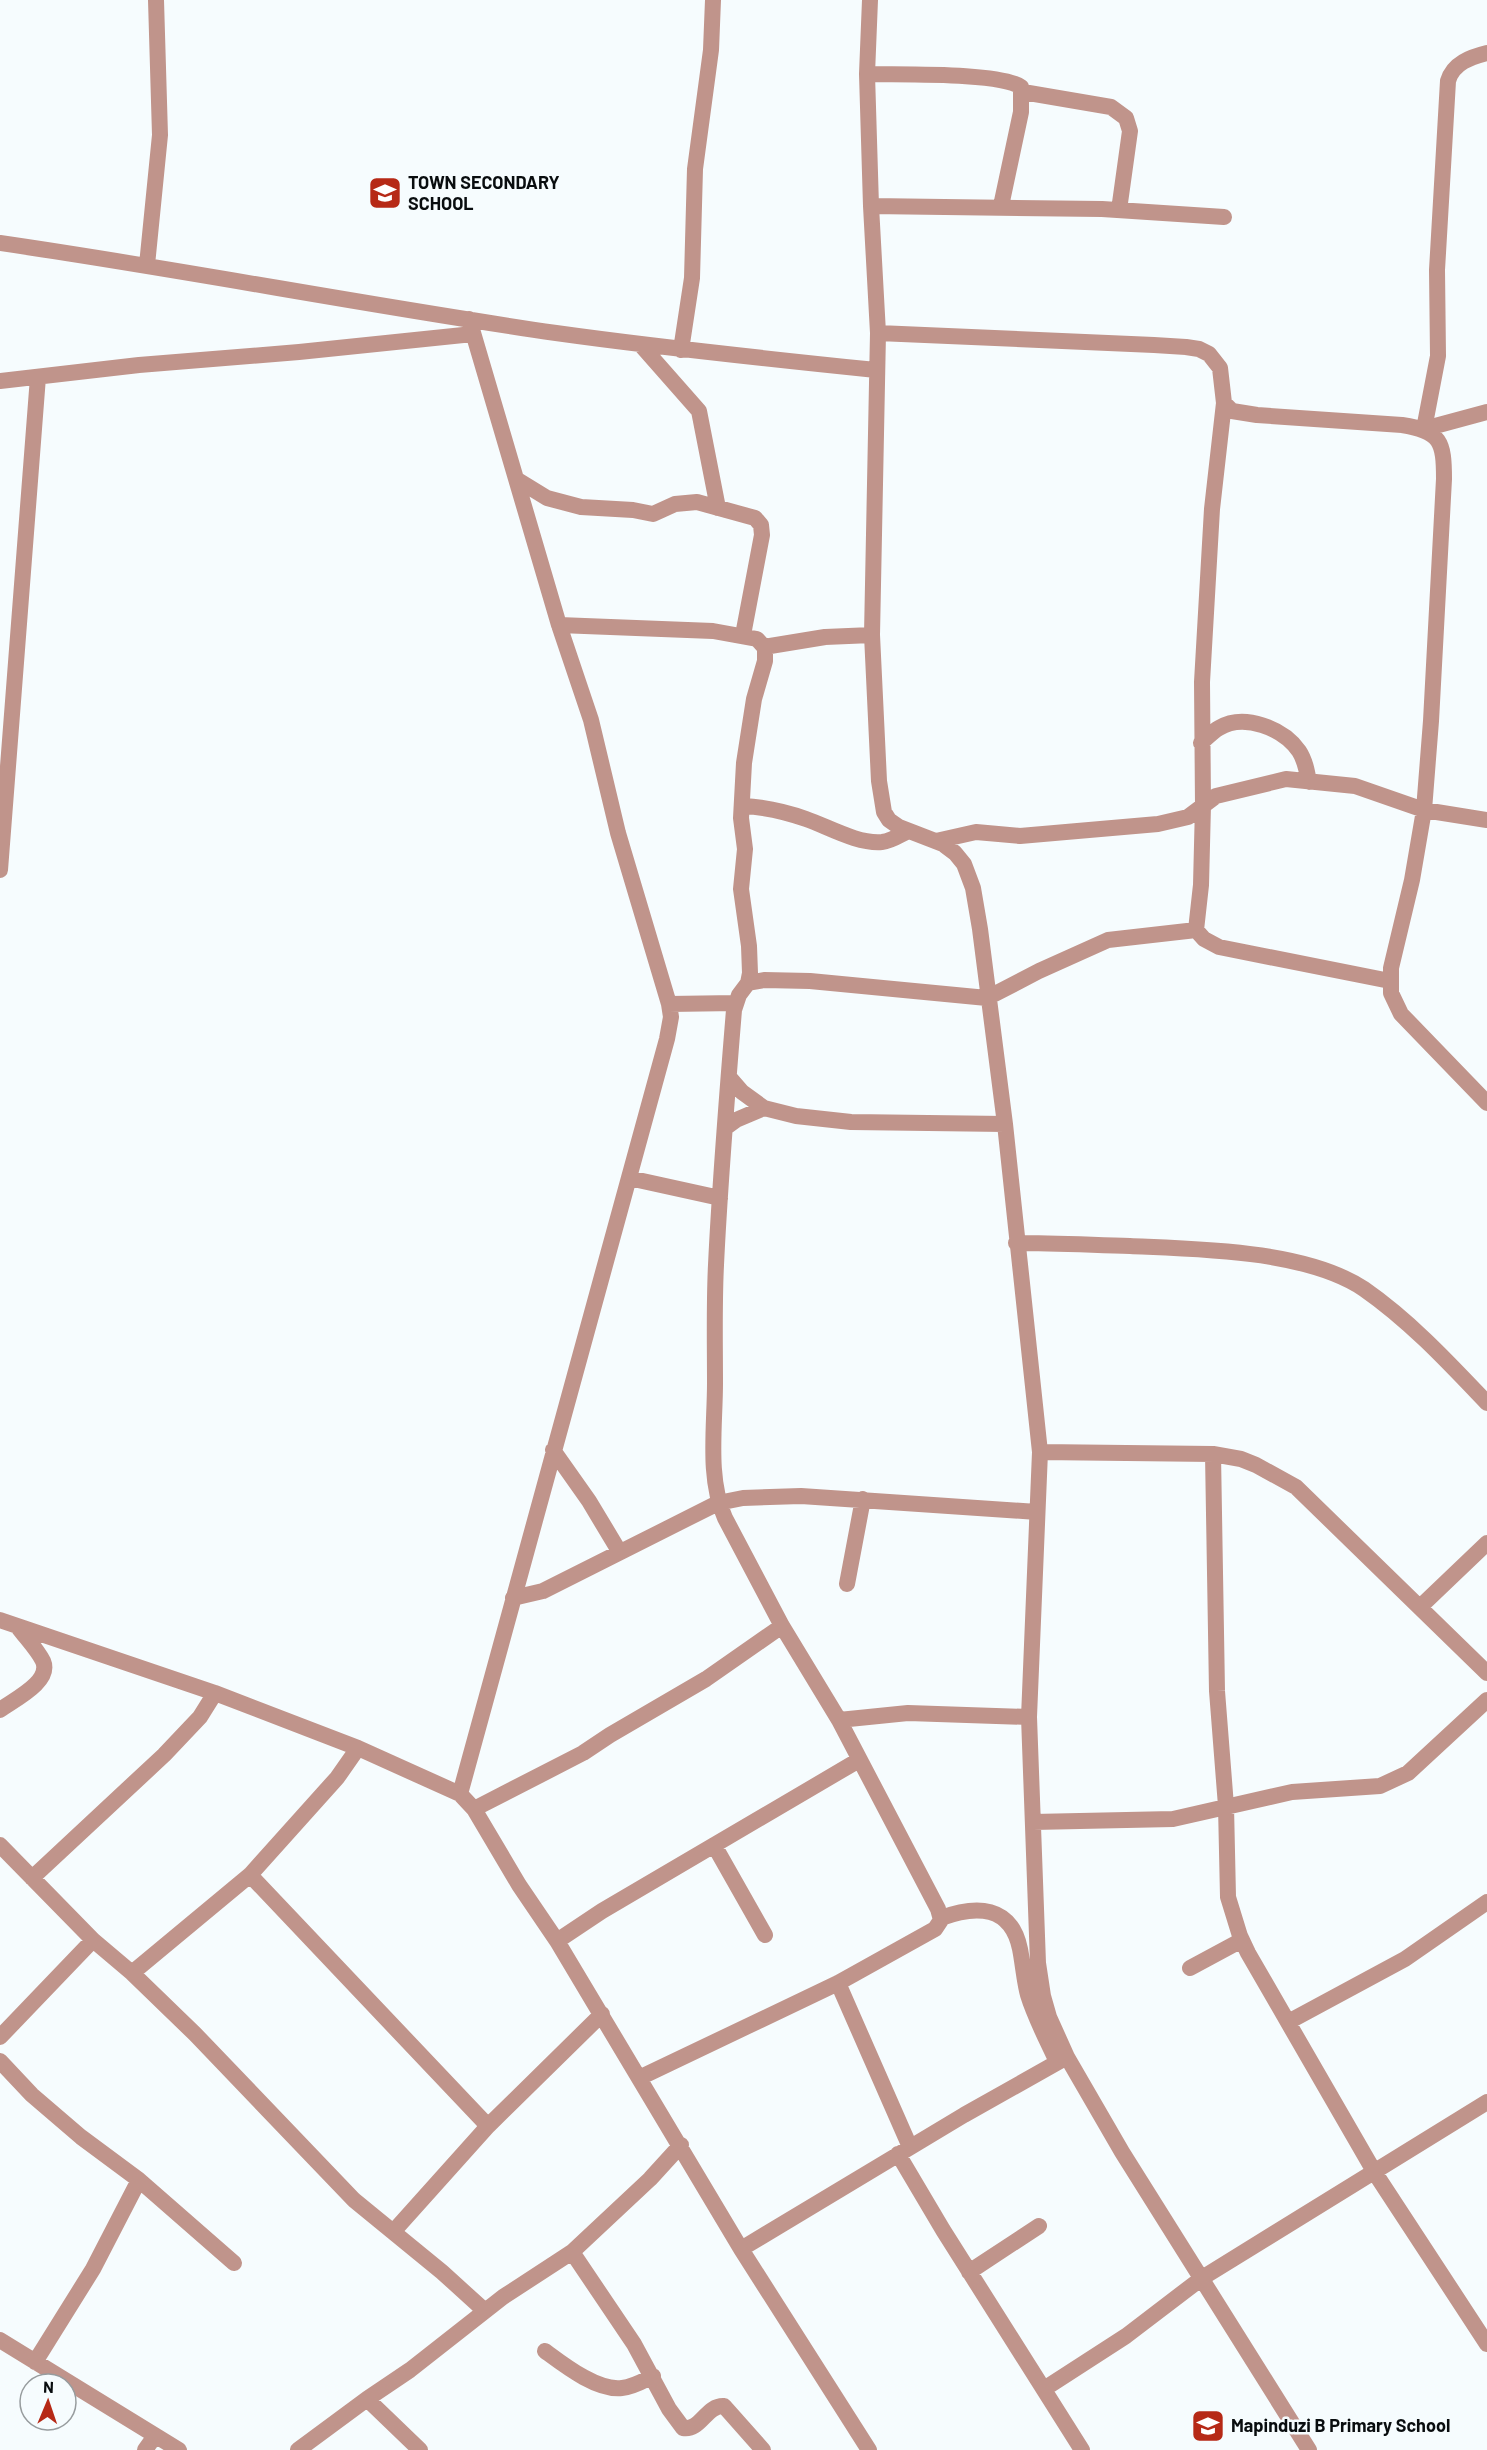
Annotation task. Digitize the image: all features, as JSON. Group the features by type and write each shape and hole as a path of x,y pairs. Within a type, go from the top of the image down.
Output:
{"street":[{"path":"147,265 160,135 156,0"},
{"path":"681,350 693,267 695,169 711,50 713,0"},
{"path":"870,0 867,74 878,333 872,635 876,750 882,804 889,820 908,831 936,841 955,853 970,875 978,920 1005,1124 1040,1452 1029,1717 1038,1963 1043,1996 1062,2060"},
{"path":"1424,429 1438,356 1437,270 1448,81 1452,71 1459,64 1487,53"},
{"path":"867,74 968,76 1005,80 1020,86 1023,92 1017,130 1001,206"},
{"path":"1023,92 1111,107 1126,118 1130,131 1119,210"},
{"path":"871,206 1001,206 1119,210 1224,217"},
{"path":"0,243 147,265 471,326 876,370"},
{"path":"0,381 139,365 298,352 471,326"},
{"path":"460,1794 667,1040 670,1017 669,1004 618,833 591,720 559,625 471,326"},
{"path":"878,333 1154,345 1199,349 1215,360 1220,368 1224,403 1212,509 1202,682 1203,805 1201,885 1196,930 1204,939 1219,947 1390,981"},
{"path":"640,344 699,411 718,508"},
{"path":"0,870 7,685 38,377"},
{"path":"1224,403 1232,411 1257,415 1402,425 1424,429 1438,439 1444,458 1431,720 1424,810 1418,851 1390,981 1391,993 1401,1014 1487,1103"},
{"path":"1424,429 1487,411"},
{"path":"516,479 547,498 581,507 633,510 653,514 671,505 702,503 755,518 762,527 743,635"},
{"path":"559,625 643,627 743,635 758,640 764,647 765,661 754,699 744,763 741,824 746,849 741,889 749,946 748,983 736,1003 716,1268 715,1477 718,1503 782,1626 839,1720 941,1918"},
{"path":"764,647 825,637 872,635"},
{"path":"1201,743 1224,726 1245,723 1263,725 1279,733 1296,747 1303,758 1310,782"},
{"path":"936,841 976,832 1020,836 1158,824 1188,817 1216,796 1282,779 1355,786 1424,810 1487,819"},
{"path":"742,806 774,810 870,841 886,841 908,831"},
{"path":"748,983 764,980 810,981 987,998 1039,971 1108,940 1196,930"},
{"path":"669,1004 736,1003"},
{"path":"729,1077 742,1092 764,1108 796,1116 851,1122 1005,1124"},
{"path":"725,1128 736,1120 764,1108"},
{"path":"629,1178 720,1198"},
{"path":"1017,1243 1152,1247 1240,1253 1325,1271 1363,1289 1392,1311 1441,1355 1487,1403"},
{"path":"553,1450 594,1508 619,1551"},
{"path":"1040,1452 1213,1454 1241,1459 1256,1465 1296,1487 1487,1673"},
{"path":"1213,1454 1217,1691 1226,1806 1228,1897 1242,1940 1375,2173 1487,2344"},
{"path":"513,1598 543,1590 718,1503 743,1498 863,1499 1037,1512"},
{"path":"847,1584 863,1499"},
{"path":"1420,1607 1487,1543"},
{"path":"0,1620 215,1693 358,1748 460,1794 474,1809 519,1885 557,1941 681,2145 741,2249 869,2450"},
{"path":"474,1809 583,1753 706,1679 782,1626"},
{"path":"0,1710 34,1687 44,1672 44,1662 18,1627"},
{"path":"32,1878 164,1755 200,1717 215,1693"},
{"path":"1033,1822 1173,1819 1292,1792 1372,1787 1396,1781 1431,1754 1487,1700"},
{"path":"839,1720 908,1713 1029,1717"},
{"path":"132,1973 250,1875 337,1778 358,1748"},
{"path":"557,1941 602,1911 859,1760"},
{"path":"0,1845 93,1940 132,1973 195,2034 354,2200 485,2311"},
{"path":"714,1845 765,1935"},
{"path":"250,1875 488,2126"},
{"path":"1290,2021 1405,1959 1487,1902"},
{"path":"639,2078 838,1983 935,1929 941,1918 964,1911 987,1911 1001,1917 1011,1927 1020,1947 1028,1995 1062,2060 1310,2450"},
{"path":"0,2037 93,1940"},
{"path":"1190,1968 1242,1940"},
{"path":"838,1983 918,2191 1082,2450"},
{"path":"393,2232 488,2126 602,2014"},
{"path":"741,2249 1062,2060"},
{"path":"0,2061 40,2102 81,2137 139,2180 234,2264"},
{"path":"1044,2388 1126,2336 1202,2278 1487,2102"},
{"path":"298,2450 411,2370 531,2277 572,2252 650,2179 681,2145"},
{"path":"35,2361 93,2269 139,2180"},
{"path":"969,2272 1039,2226"},
{"path":"572,2252 607,2301 653,2376 669,2409 683,2428 693,2427 715,2407 724,2406 764,2450"},
{"path":"0,2340 179,2450"},
{"path":"545,2351 580,2375 616,2388 631,2386 653,2376"},
{"path":"367,2399 420,2450"},
{"path":"145,2450 155,2436"}],"place":[{"name":"TOWN SECONDARY SCHOOL","path":"385,193"},
{"name":"Mapinduzi B Primary School","path":"1208,2426"}]}
